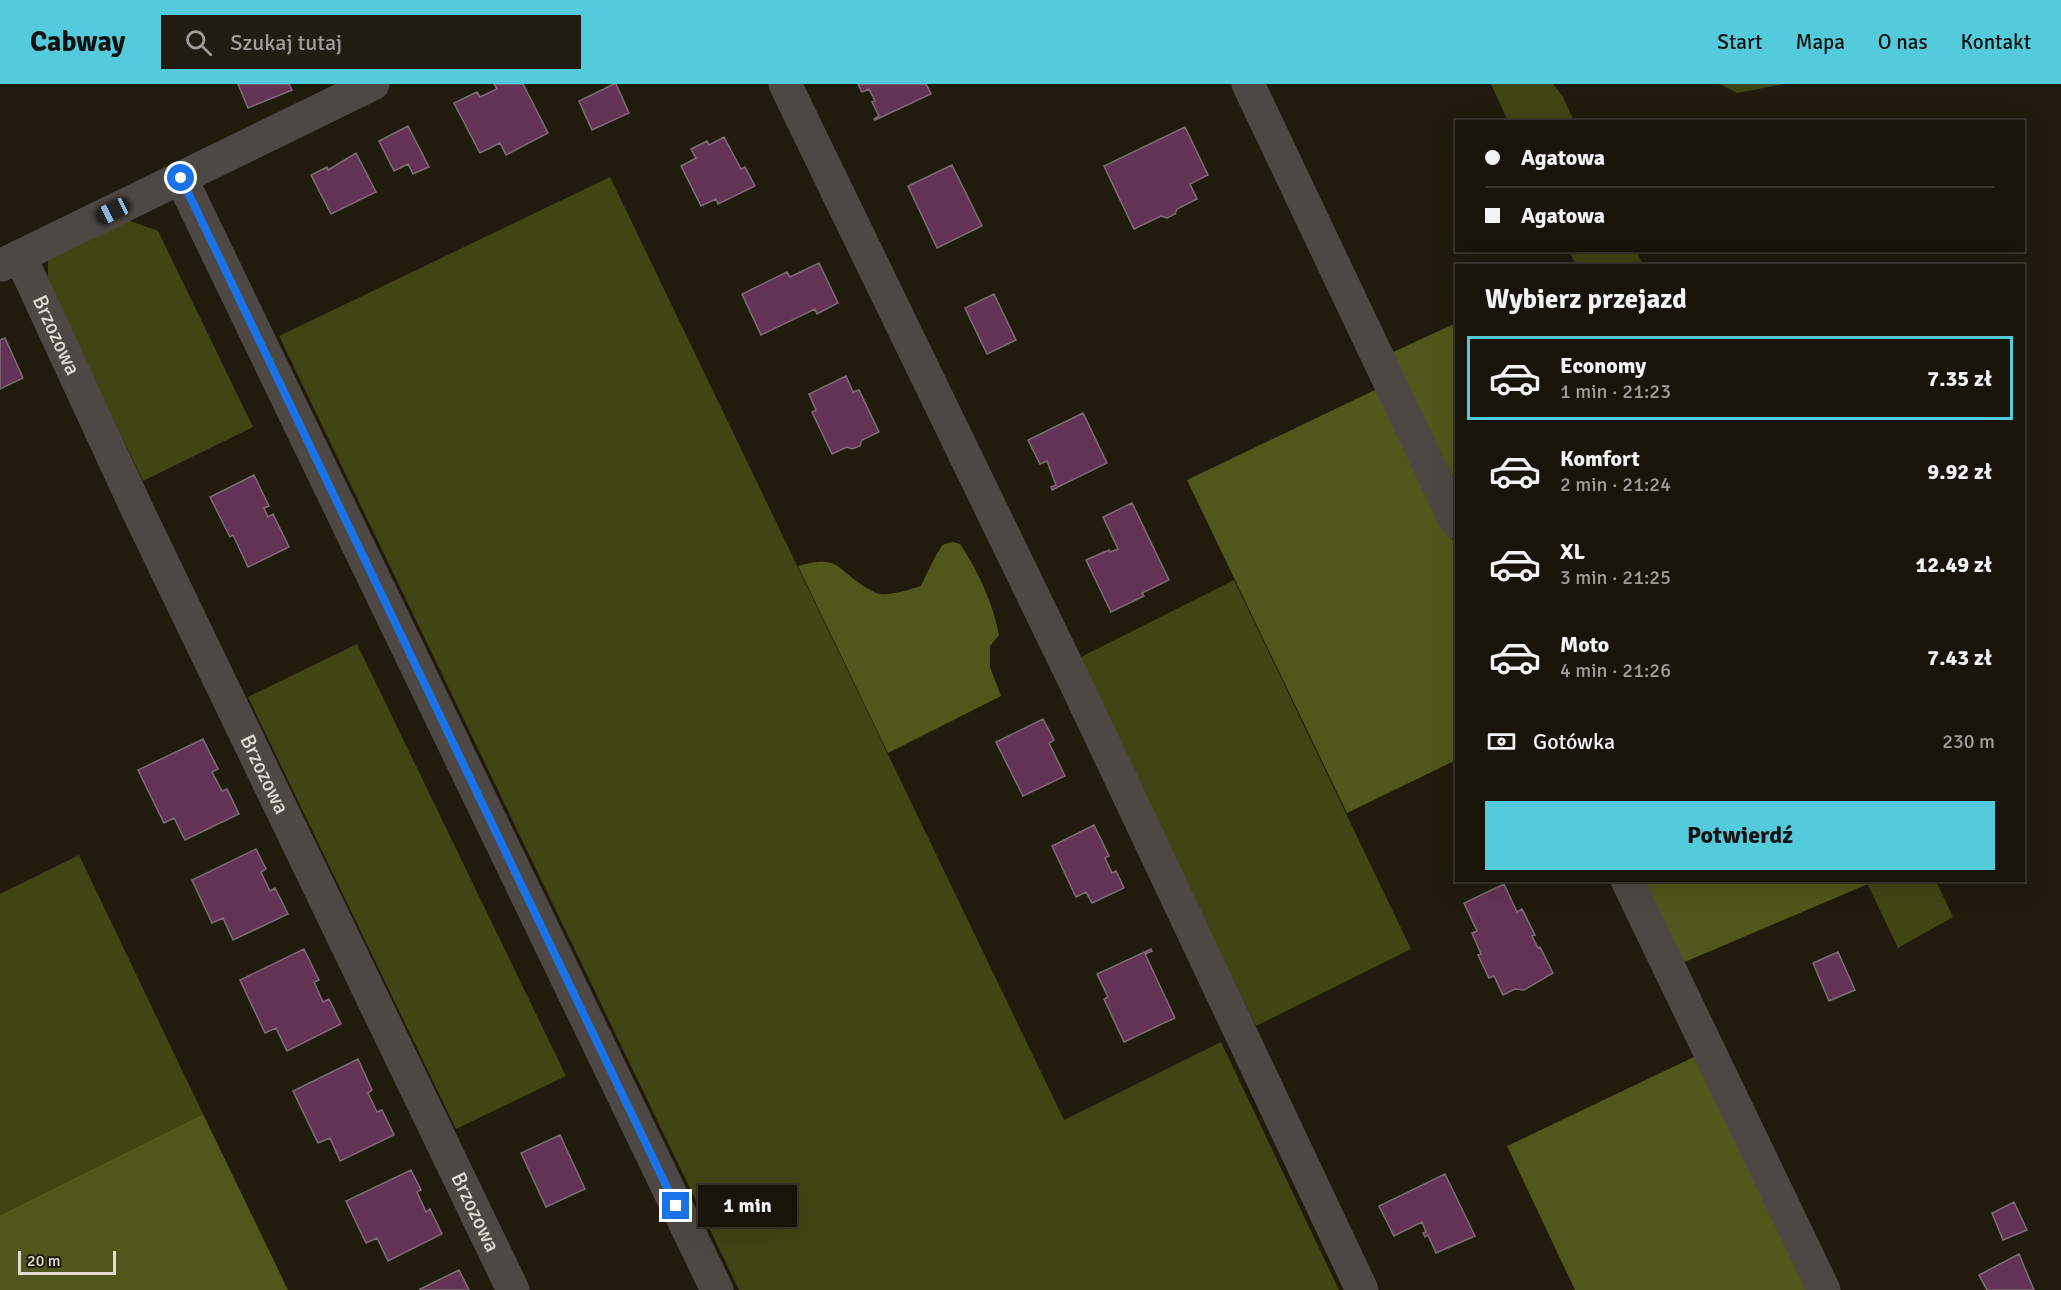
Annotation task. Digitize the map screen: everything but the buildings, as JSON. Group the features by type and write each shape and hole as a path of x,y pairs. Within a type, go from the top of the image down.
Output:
{"street":[{"path":"10,261 373,84"},
{"path":"785,84 1085,703 1362,1290"},
{"path":"1248,84 1455,520"},
{"path":"181,178 717,1290"},
{"name":"Brzozowa","path":"10,261 136,507 513,1290"},
{"path":"1628,882 1824,1290"}],"green space":[{"path":"1491,84 1553,84 1563,97 1574,120 1508,120"},
{"path":"1720,84 1784,84 1737,93"},
{"path":"610,177 1064,1120 1221,1042 1339,1290 739,1290 279,336"},
{"path":"125,219 158,231 253,427 143,481 48,282 48,256"},
{"path":"1570,252 1636,252 1642,264 1576,264"},
{"path":"1455,323 1455,474 1449,479 1389,354"},
{"path":"1381,387 1455,545 1455,760 1347,813 1187,480"},
{"path":"953,542 960,544 973,565 993,611 999,635 990,646 990,667 1001,696 888,753 798,566 830,563 875,592 895,593 921,586 941,547"},
{"path":"1234,580 1411,949 1256,1026 1079,658"},
{"path":"357,644 566,1076 456,1129 248,697"},
{"path":"79,855 203,1114 0,1215 0,894"},
{"path":"1640,882 1867,882 1868,884 1680,964"},
{"path":"1866,882 1936,882 1953,917 1898,948"},
{"path":"1700,1054 1813,1290 1575,1290 1507,1146"},
{"path":"203,1114 288,1290 0,1290 0,1215"}],"route":[{"path":"181,178 676,1206"}]}
